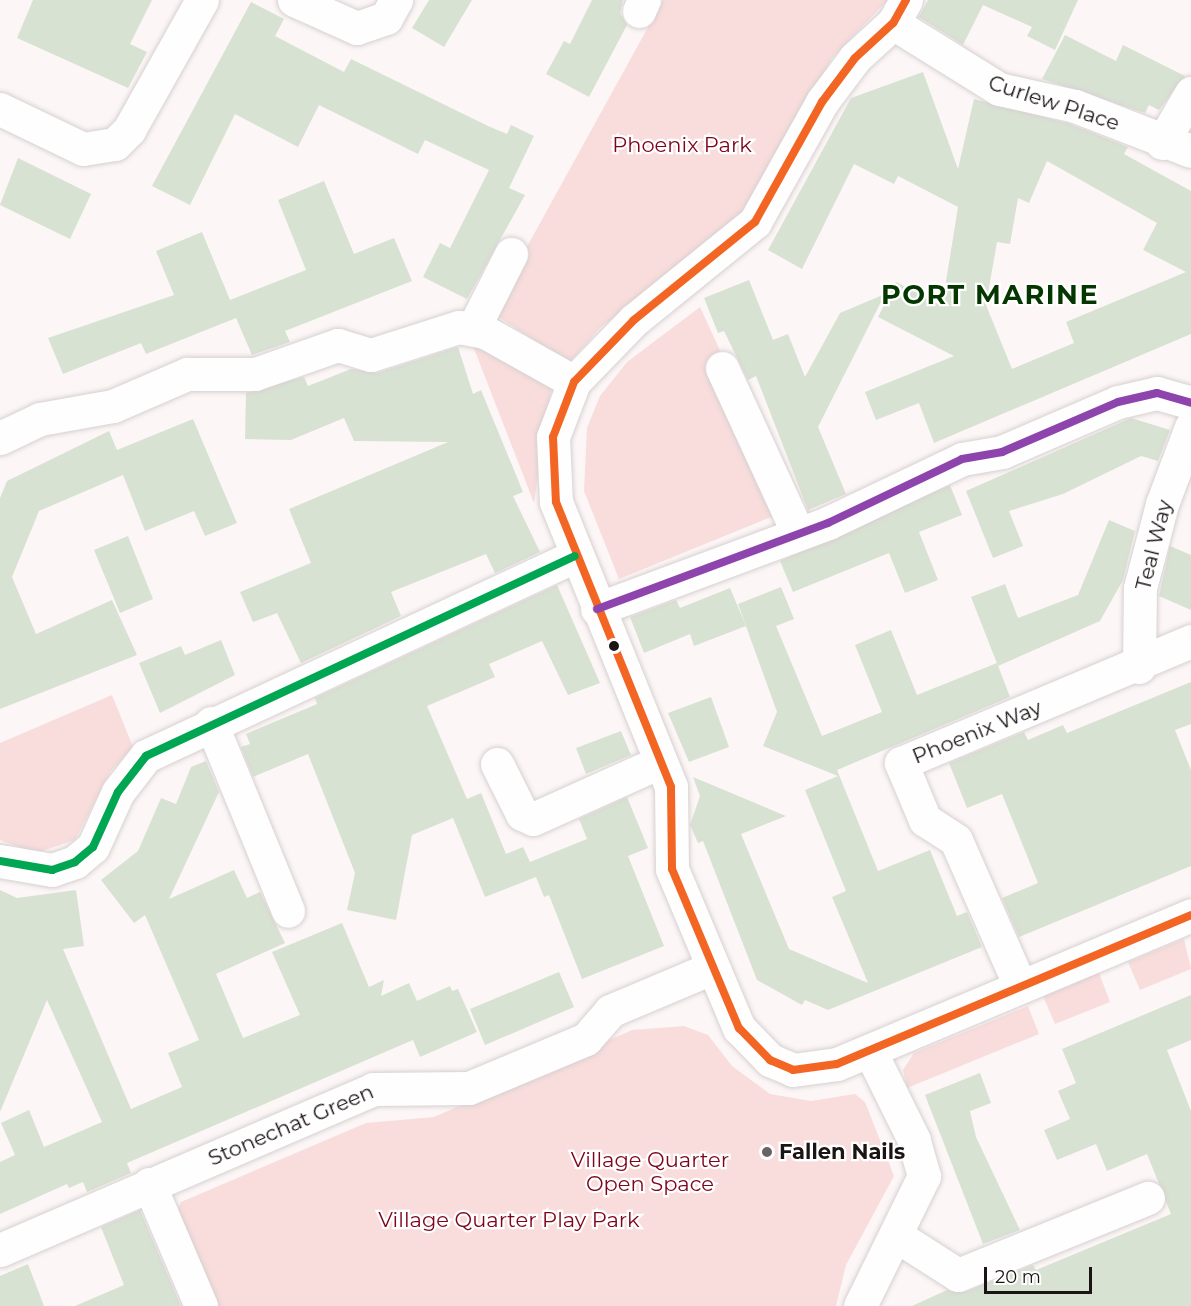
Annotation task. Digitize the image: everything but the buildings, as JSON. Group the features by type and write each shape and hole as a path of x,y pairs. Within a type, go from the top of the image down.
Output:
{"street":[{"path":"0,110 83,149 115,144 129,130 202,0"},
{"path":"294,0 357,28 386,18 396,0"},
{"path":"899,12 837,80 769,204 741,238 634,320 574,382 558,421 551,459 556,502 575,556 672,796 672,869 739,1028 770,1060 792,1070 813,1070 870,1051 1191,915"},
{"name":"Curlew Place","path":"899,12 989,84 1101,114 1176,147"},
{"path":"1176,147 1191,93"},
{"path":"474,327 511,254"},
{"path":"0,438 40,419 113,406 188,374 255,374 338,345 371,355 434,332 474,327 574,382"},
{"path":"722,368 798,533"},
{"path":"597,609 877,503 962,459 1002,452 1138,395 1157,393 1191,403"},
{"name":"Teal Way","path":"1139,667 1140,588 1162,504 1191,427"},
{"path":"0,861 52,870 75,862 93,847 133,768 211,723 575,556"},
{"name":"Phoenix Way","path":"1020,986 956,840 925,820 901,763 1139,667 1191,641"},
{"path":"211,723 288,911"},
{"path":"497,764 522,814 533,819 660,762"},
{"name":"Stonechat Green","path":"0,1251 149,1184 373,1089 473,1086 586,1039 610,1011 712,968"},
{"path":"860,1306 921,1190 924,1168 870,1051"},
{"path":"149,1184 201,1306"},
{"path":"897,1236 958,1275 1148,1198"}],"green space":[{"name":"Phoenix Park","path":"663,0 888,0 832,58 745,209 721,234 601,327 569,363 491,312"},
{"path":"700,307 724,359 705,366 781,513 619,579 584,491 587,428 600,396 627,362"},
{"path":"478,342 552,383 534,503 473,346"},
{"path":"112,695 133,747 110,772 75,840 36,853 0,840 0,743"},
{"path":"1184,939 1191,969 1140,990 1128,962"},
{"path":"1099,973 1110,1002 1055,1024 1043,996"},
{"path":"1028,1006 1039,1034 907,1088 903,1070 914,1053"},
{"name":"Village Quarter Open Space","path":"684,1026 708,1035 732,1066 770,1094 811,1101 855,1094 865,1102 894,1176 846,1265 836,1306 209,1306 177,1212 181,1202 366,1123 434,1117 632,1030"}],"transit line":[{"path":"906,0 893,23 855,58 822,102 755,222 634,320 574,382 553,437 556,502 671,787 672,869 739,1028 770,1060 793,1070 837,1064 1191,915"},
{"path":"597,609 828,523 962,459 1002,452 1118,402 1157,393 1191,403"},
{"path":"0,861 52,870 75,862 93,847 118,792 146,756 575,556"}],"place":[{"name":"Fallen Nails","path":"767,1152"}],"district":[{"name":"PORT MARINE","path":"990,295"}],"park label":[{"name":"Village Quarter Play Park","path":"509,1220"}]}
